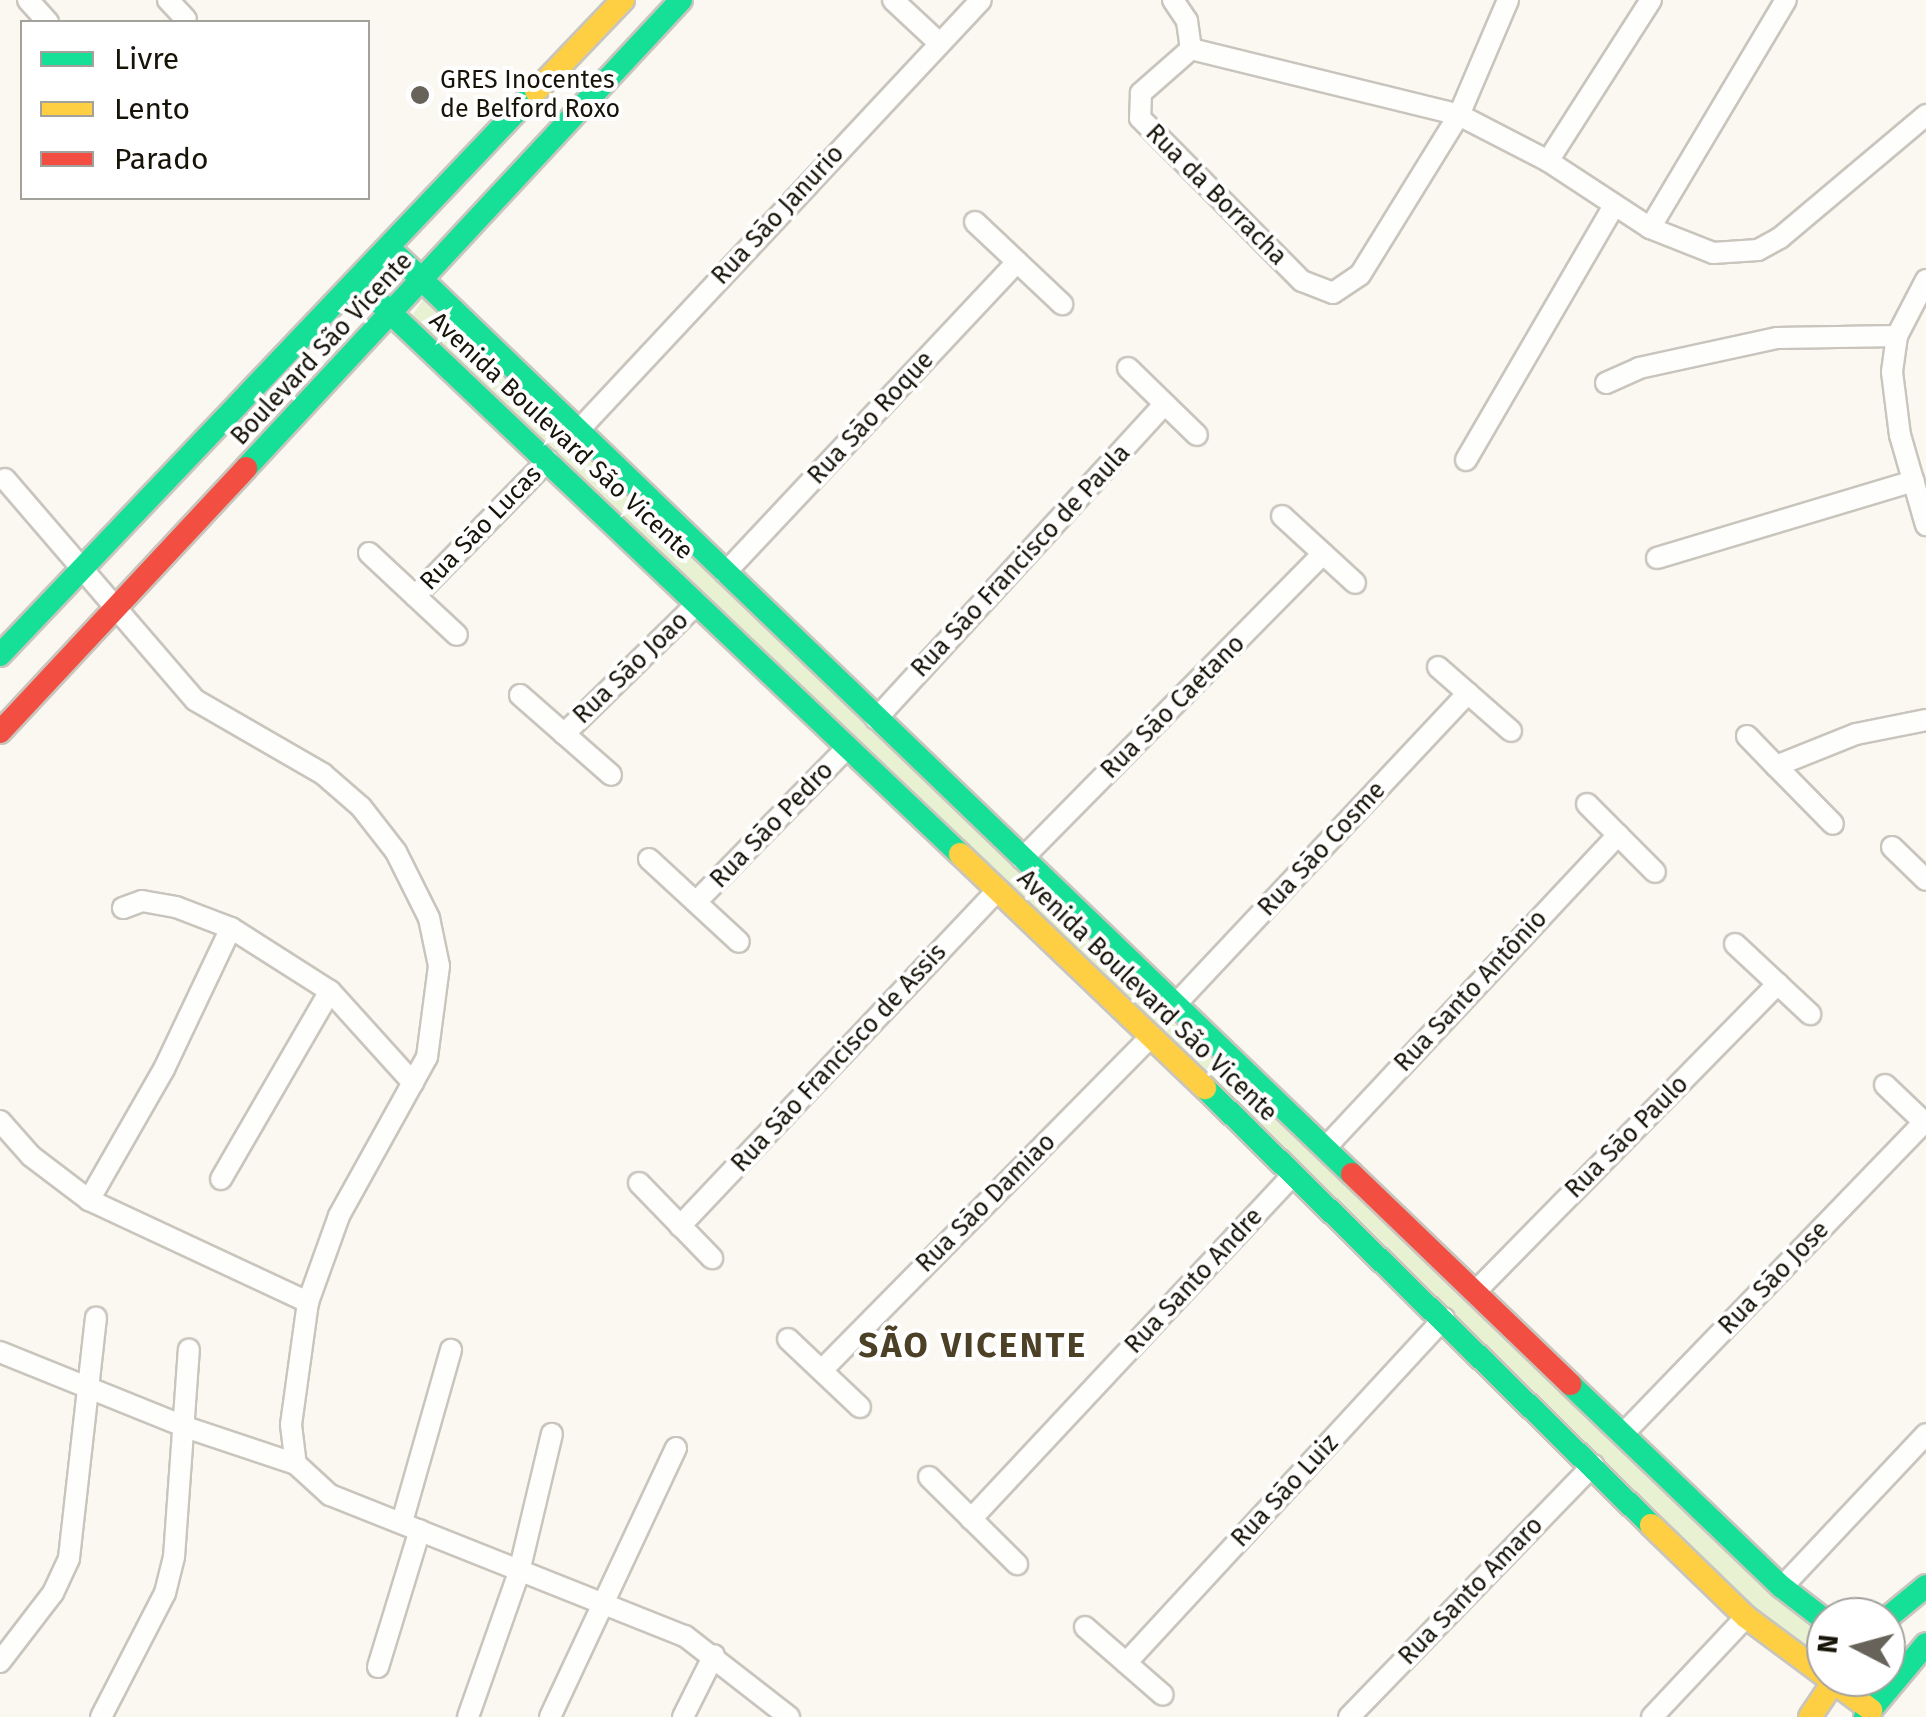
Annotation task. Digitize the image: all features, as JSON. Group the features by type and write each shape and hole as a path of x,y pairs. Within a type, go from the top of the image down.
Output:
{"street":[{"path":"28,0 46,20"},
{"path":"168,0 186,19"},
{"name":"Boulevard São Vicente","path":"0,655 623,0"},
{"name":"Boulevard São Vicente","path":"0,732 681,0"},
{"path":"893,0 938,42"},
{"name":"Rua Sāo Janurio","path":"577,432 981,0"},
{"path":"1173,0 1186,21 1191,50 1458,115 1548,160 1650,228 1712,253 1758,250 1780,238 1926,115"},
{"path":"1458,115 1508,0"},
{"path":"1548,160 1651,0"},
{"path":"1650,228 1786,0"},
{"name":"Rua da Borracha","path":"1191,50 1141,93 1140,118 1318,290 1349,288 1360,275 1458,115"},
{"path":"1466,460 1613,206"},
{"path":"975,222 1062,304"},
{"name":"Avenida Boulevard São Vicente","path":"390,249 1022,859 1782,1587 1806,1606"},
{"name":"Rua Sāo Roque","path":"725,574 1017,262"},
{"path":"1926,280 1897,336 1894,408 1926,526"},
{"name":"Avenida Boulevard São Vicente","path":"358,282 1151,1036 1746,1617 1806,1660"},
{"path":"1606,384 1638,368 1776,338 1897,336"},
{"path":"1128,368 1197,435"},
{"name":"Rua Sāo Francisco de Paula","path":"876,719 1165,404"},
{"name":"Rua Sāo Lucas","path":"416,596 548,460"},
{"path":"5,479 195,700 323,774 362,807 396,852 429,918 439,966 434,1026 412,1082 339,1216 308,1302 290,1425 296,1464"},
{"path":"1657,558 1914,481"},
{"path":"1282,516 1355,583"},
{"path":"369,553 456,635"},
{"name":"Rua Sāo Caetano","path":"1022,859 1324,554"},
{"name":"Rua Sāo Joao","path":"564,734 698,603"},
{"path":"1438,667 1511,731"},
{"name":"Rua Sāo Cosme","path":"1175,1004 1468,694"},
{"path":"520,695 611,775"},
{"path":"1776,766 1856,734 1926,720"},
{"path":"1747,736 1833,824"},
{"name":"Rua Sāo Pedro","path":"696,902 848,747"},
{"path":"1587,804 1655,872"},
{"name":"Rua Santo Antônio","path":"1325,1148 1618,835"},
{"path":"1892,847 1926,880"},
{"path":"648,859 739,942"},
{"name":"Rua Sāo Francisco de Assis","path":"680,1226 998,890"},
{"path":"122,908 142,901 176,907 230,928 330,991 412,1082"},
{"path":"89,1200 164,1068 230,928"},
{"path":"1735,944 1810,1014"},
{"name":"Rua Sāo Paulo","path":"1476,1290 1778,984"},
{"path":"220,1180 330,991"},
{"name":"Rua Sāo Damiao","path":"822,1370 1151,1036"},
{"path":"1884,1085 1925,1123"},
{"path":"0,1121 31,1156 89,1200 308,1302"},
{"name":"Rua Sāo Jose","path":"1624,1433 1925,1123"},
{"name":"Rua Santo Andre","path":"970,1518 1293,1176"},
{"path":"639,1183 712,1258"},
{"path":"0,1662 53,1592 69,1558 96,1318"},
{"name":"Rua Sāo Luiz","path":"1126,1664 1444,1318"},
{"path":"788,1339 860,1406"},
{"path":"101,1717 165,1594 188,1428 189,1350"},
{"path":"378,1667 451,1350"},
{"path":"0,1352 188,1428 296,1464 330,1495 604,1604 714,1654 788,1717"},
{"path":"468,1717 519,1572 552,1434"},
{"path":"1782,1587 1926,1434"},
{"path":"550,1717 676,1448"},
{"name":"Rua Santo Amaro","path":"1349,1717 1593,1465"},
{"path":"929,1477 1017,1564"},
{"path":"1906,1603 1926,1586"},
{"path":"1652,1717 1746,1617"},
{"path":"1085,1627 1163,1695"},
{"path":"684,1717 714,1654"}],"green space":[{"path":"425,297 1806,1611 1806,1658 1804,1659 408,321"}],"traffic: fast":[{"path":"246,468 681,0"},
{"path":"0,655 536,91"},
{"path":"390,249 1352,1174"},
{"path":"358,282 960,854"},
{"path":"1205,1088 1651,1525"},
{"path":"1570,1384 1806,1606"},
{"path":"1906,1602 1926,1586"},
{"path":"1865,1717 1926,1644"}],"traffic: slow":[{"path":"536,91 623,0"},
{"path":"960,854 1205,1088"},
{"path":"1651,1525 1746,1617 1871,1710"},
{"path":"1810,1717 1824,1697"}],"traffic: jam":[{"path":"0,732 246,468"},
{"path":"1352,1174 1570,1384"}],"place":[{"name":"GRES Inocentes de Belford Roxo","path":"420,95"}],"district":[{"name":"SÃO VICENTE","path":"973,1345"}]}
